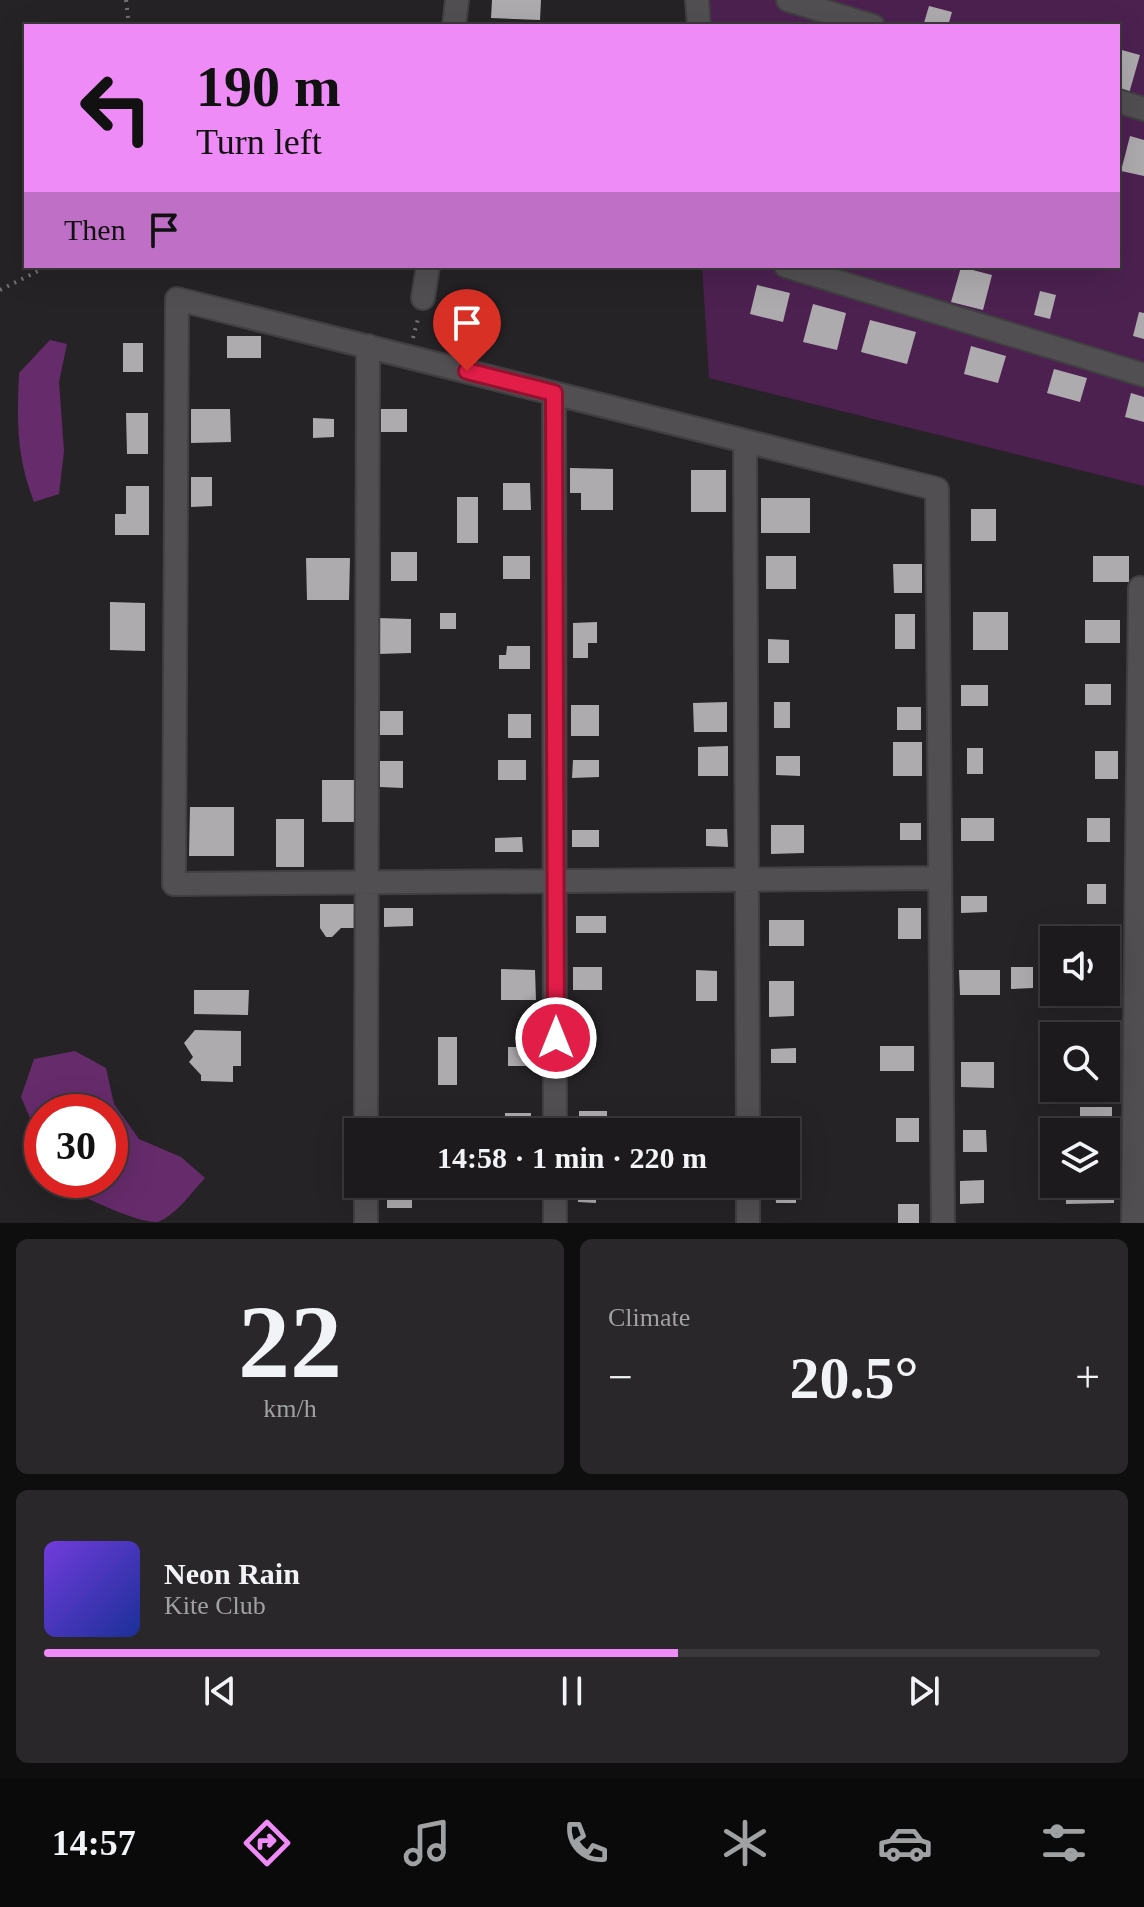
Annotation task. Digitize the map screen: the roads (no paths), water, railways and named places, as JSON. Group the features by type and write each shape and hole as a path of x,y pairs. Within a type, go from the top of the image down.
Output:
{"street":[{"path":"454,24 457,0"},
{"path":"697,0 699,24"},
{"path":"788,0 866,24"},
{"path":"1120,102 1144,109"},
{"path":"423,298 428,268"},
{"path":"793,268 1144,375"},
{"path":"940,878 174,884 177,299 937,489 943,1223"},
{"path":"366,1118 368,346"},
{"path":"554,393 555,1118"},
{"path":"745,441 748,1118"},
{"path":"1133,1223 1140,588"},
{"path":"366,1198 366,1223"},
{"path":"555,1198 555,1223"},
{"path":"748,1198 748,1223"}]}
